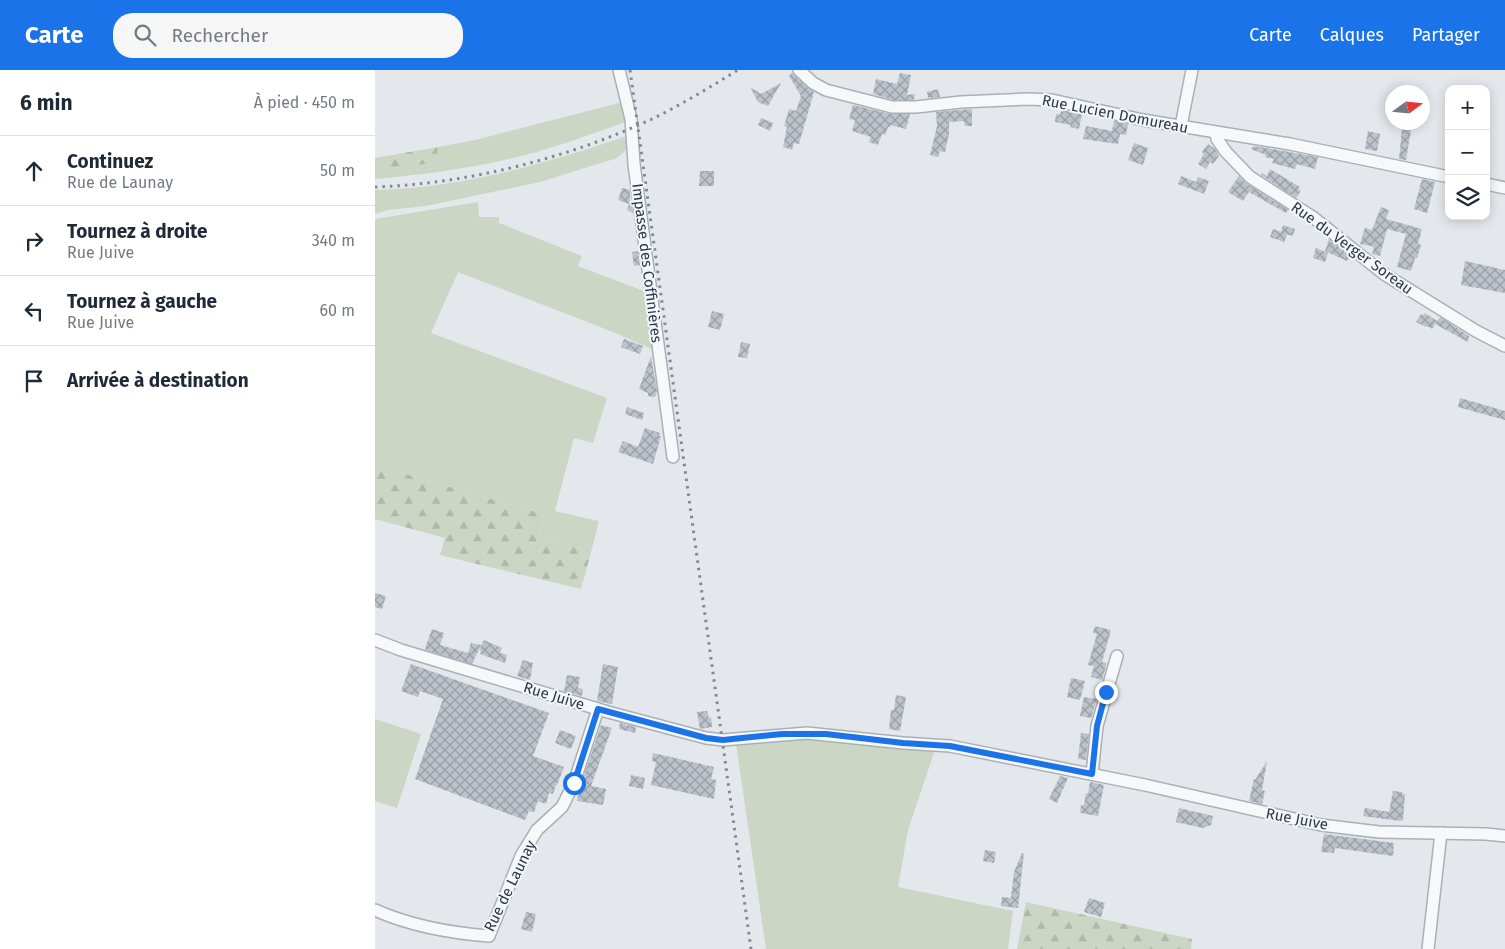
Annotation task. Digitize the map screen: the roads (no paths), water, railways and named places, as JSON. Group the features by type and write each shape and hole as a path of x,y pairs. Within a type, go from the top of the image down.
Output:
{"street":[{"name":"Impasse des Coffinières","path":"619,70 631,119 634,164 673,457"},
{"name":"Rue Lucien Domureau","path":"799,70 813,83 826,90 891,107 907,108 961,102 1027,99 1051,100 1143,120 1290,144 1445,176"},
{"path":"1181,126 1192,70"},
{"name":"Rue du Verger Soreau","path":"1216,133 1217,140 1225,152 1250,177 1314,218 1384,274 1476,331 1505,346"},
{"path":"1490,185 1505,188"},
{"name":"Rue Juive","path":"375,640 401,650 598,709 706,738 723,740 790,734 826,734 903,743 950,746 1092,774 1321,825 1379,832 1505,836"},
{"path":"1092,774 1097,726 1117,656"},
{"name":"Rue de Launay","path":"375,910 455,934 489,936 521,856 537,830 561,807 574,783 598,709"},
{"path":"1428,949 1441,834"}],"railway":[{"path":"630,70 751,949"},
{"path":"375,187 445,181 517,167 552,157 586,146 652,119 685,102 738,70"}]}
